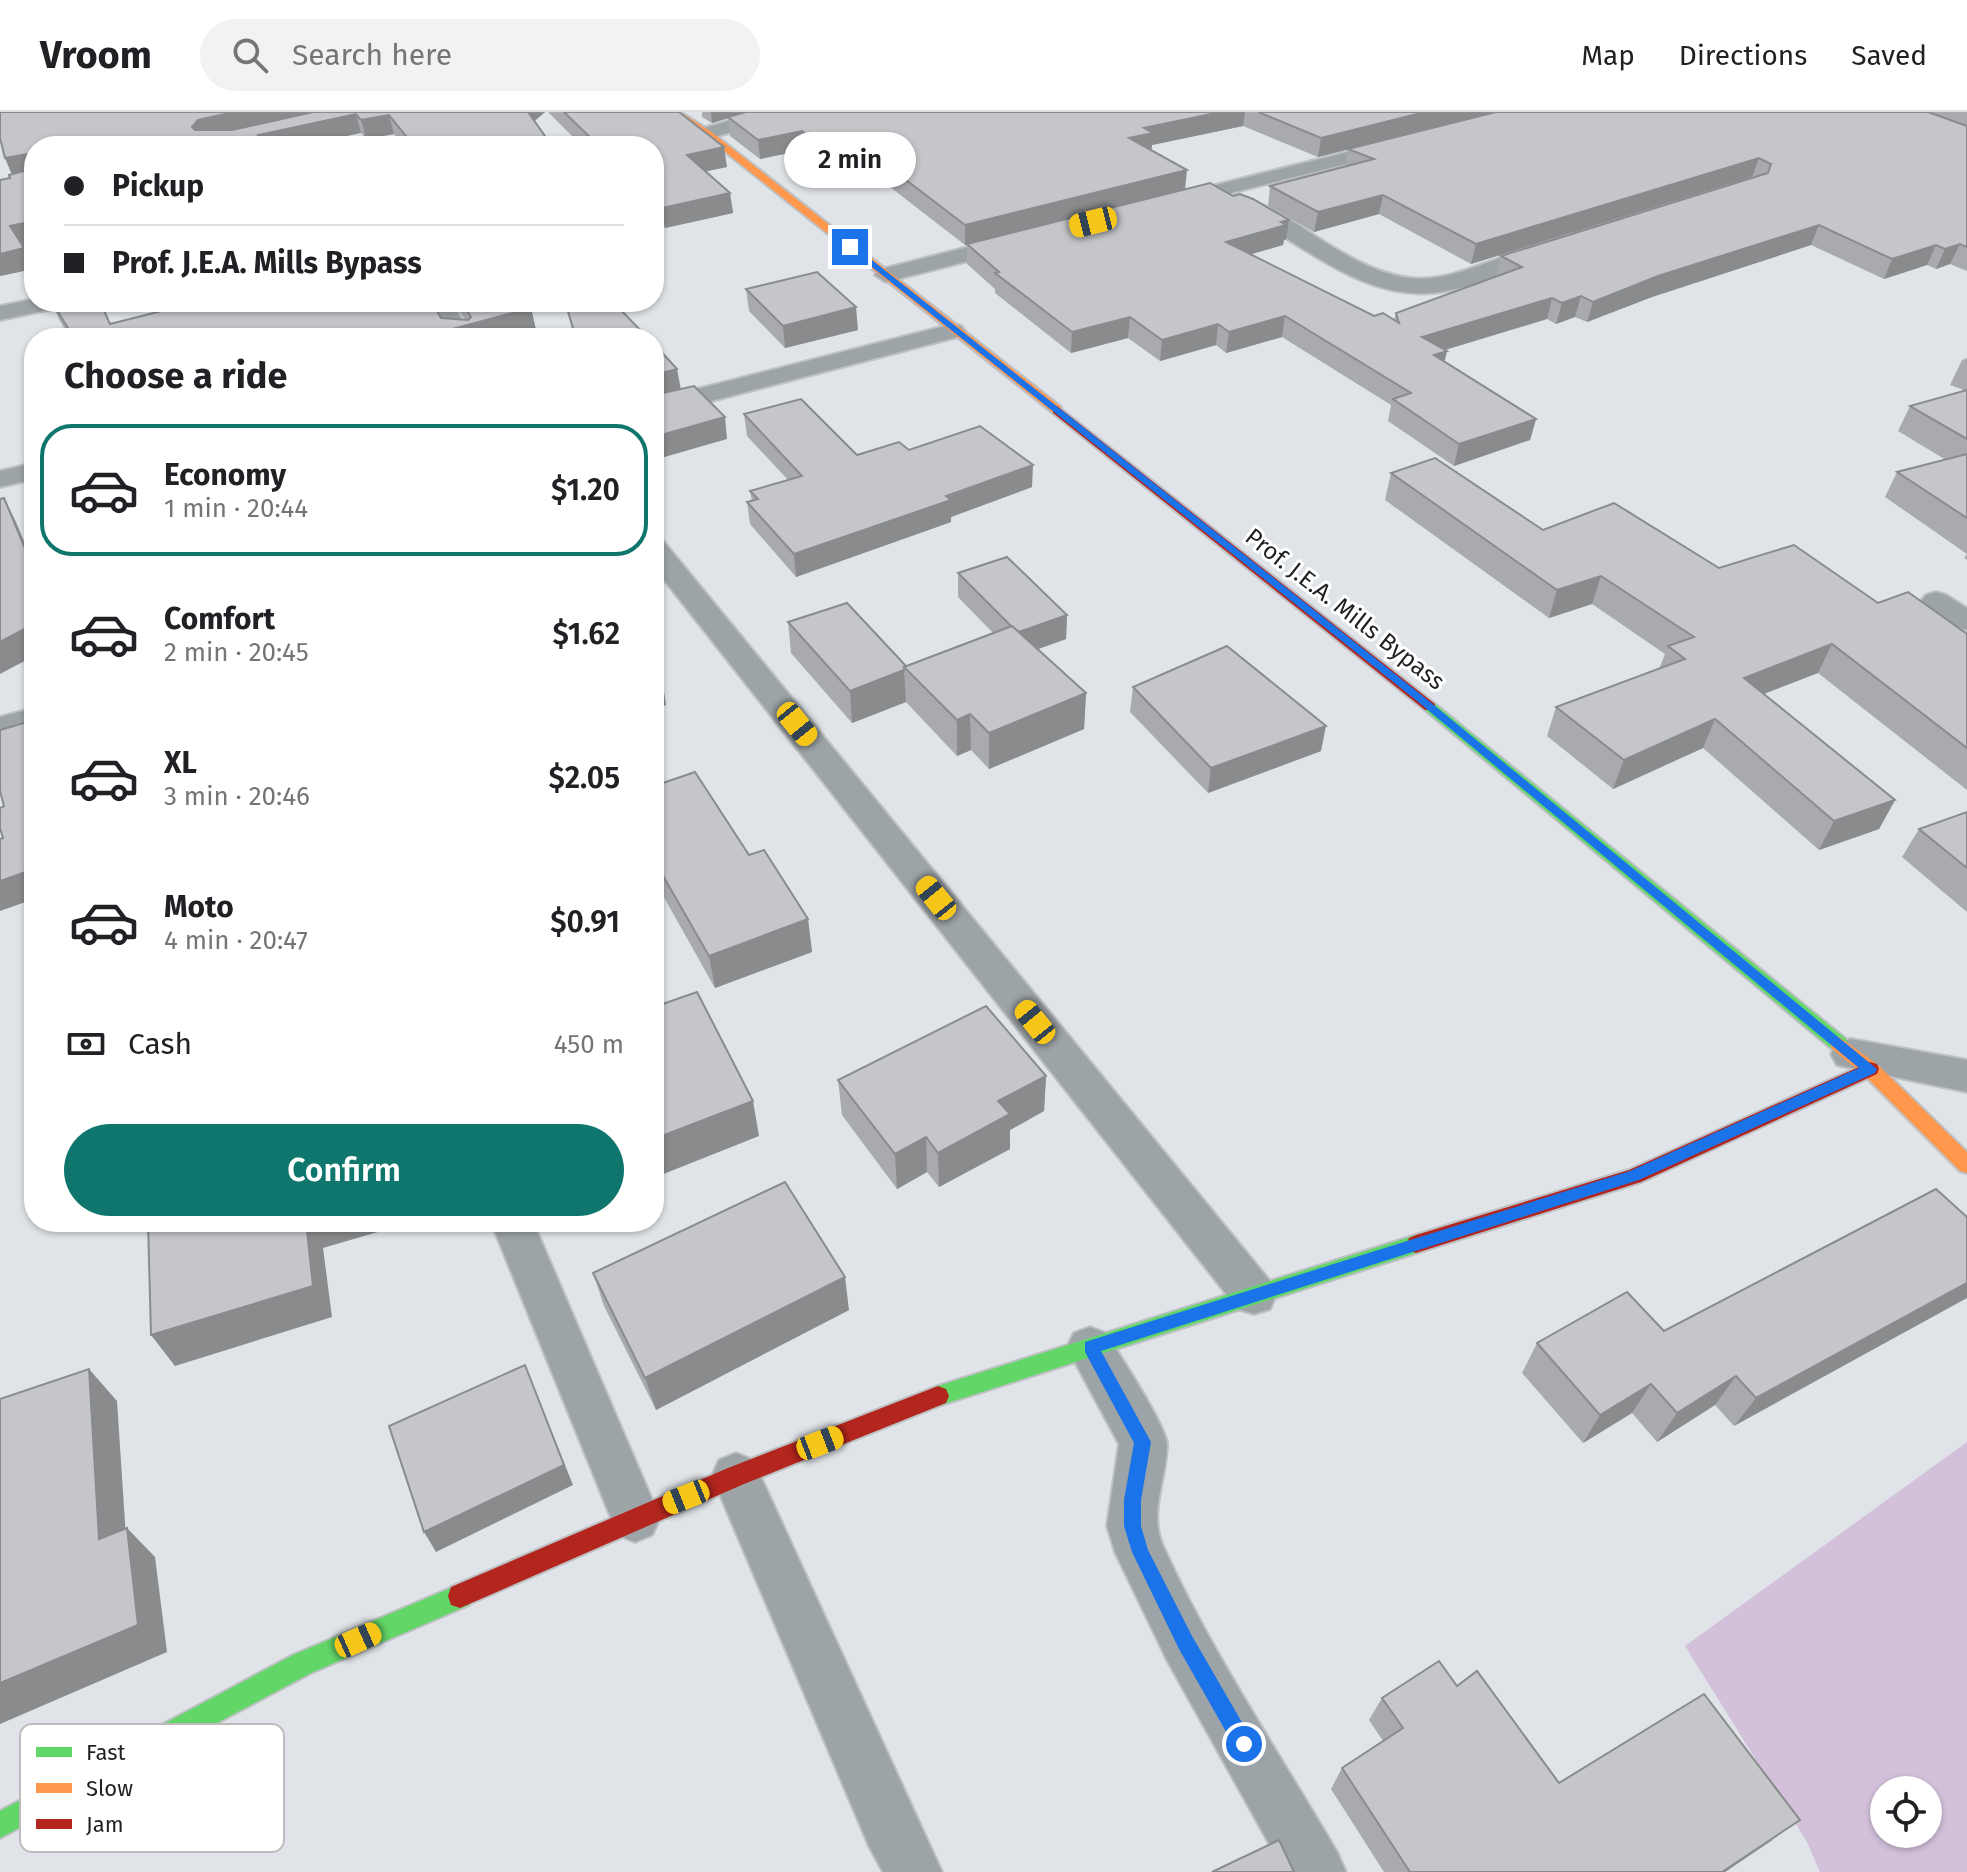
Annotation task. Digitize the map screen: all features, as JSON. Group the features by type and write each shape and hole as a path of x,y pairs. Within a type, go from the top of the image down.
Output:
{"street":[{"name":"Prof. J.E.A. Mills Bypass","path":"674,112 707,133 1421,699 1860,1062 1967,1165"},
{"path":"707,133 781,112"},
{"path":"333,136 319,121 351,115"},
{"path":"1153,207 1421,139"},
{"path":"1212,192 1259,212 1376,280 1402,286 1434,286 1571,243"},
{"path":"886,275 1034,237"},
{"path":"0,313 24,308"},
{"path":"664,405 953,331"},
{"path":"0,479 24,473"},
{"path":"664,560 1254,1295"},
{"path":"1936,601 1967,621"},
{"path":"0,728 24,721"},
{"path":"189,1724 302,1664 635,1518 960,1387 1634,1176 1860,1062 1967,1076"},
{"path":"516,1232 635,1518"},
{"path":"1090,1347 1143,1442 1132,1526 1140,1552 1185,1642 1317,1872"},
{"path":"736,1476 889,1826 913,1872"},
{"path":"0,1825 20,1814"}],"shaded area":[{"path":"1967,1442 1967,1872 1820,1872 1807,1842 1685,1646"}],"building":[{"path":"0,112 234,112 198,120 192,127 195,130 232,130 313,112 528,112 545,136 406,136 389,115 361,120 356,114 259,136 24,136 24,155 5,158 0,138"},
{"path":"564,112 679,112 724,147 687,155 730,193 664,208 664,136 589,136"},
{"path":"746,112 1221,112 1144,128 1153,133 1129,138 1187,170 965,225 880,160 866,164 854,155 838,158 802,131 758,140 728,117"},
{"path":"1258,112 1425,112 1321,138"},
{"path":"1496,112 1928,112 1967,126 1967,247 1960,244 1945,249 1936,245 1892,259 1819,225 1658,276 1593,302 1581,296 1562,303 1552,298 1422,337 1447,351 1434,355 1536,419 1459,444 1393,399 1411,393 1285,316 1229,332 1218,324 1162,340 1130,317 1072,332 995,273 999,272 967,244 1210,183 1233,196 1240,194 1253,199 1289,220 1281,222 1286,225 1226,242 1374,316 1383,313 1399,323 1396,313 1522,267 1501,256 1768,173 1771,164 1759,158 1476,244 1383,195 1318,212 1270,186 1374,159 1348,149"},
{"path":"24,171 24,223 10,226 24,248 0,254 0,180 10,178 9,175"},
{"path":"817,272 856,307 783,326 746,289"},
{"path":"58,312 105,312 110,324 157,312 438,312 441,318 468,320 471,317 468,312 516,312 456,328 68,328"},
{"path":"568,312 623,312 638,328 573,328"},
{"path":"664,355 677,369 664,372"},
{"path":"694,386 725,417 664,434 664,393"},
{"path":"1967,390 1967,439 1910,406"},
{"path":"801,399 857,455 899,442 909,450 980,426 1033,465 946,496 951,500 794,554 747,502 758,499 750,491 802,476 744,414"},
{"path":"1967,454 1967,518 1897,472"},
{"path":"1435,458 1543,530 1614,503 1719,568 1794,545 1878,603 1908,592 1967,634 1967,748 1832,644 1744,678 1895,800 1834,821 1715,719 1624,760 1556,707 1685,659 1668,646 1694,637 1601,576 1557,590 1391,473"},
{"path":"4,498 24,546 24,629 0,642 0,499"},
{"path":"1007,557 1067,615 1019,632 958,573"},
{"path":"847,603 906,666 904,670 850,691 788,622"},
{"path":"1012,626 1086,693 989,733 970,714 957,720 904,667"},
{"path":"1227,646 1326,726 1211,768 1133,687"},
{"path":"24,723 24,873 0,881 0,839 3,838 0,808 4,806 0,791 0,730"},
{"path":"695,772 749,855 764,850 808,919 709,956 664,877 664,783"},
{"path":"1967,812 1967,868 1919,829"},
{"path":"697,992 753,1101 664,1135 664,1004"},
{"path":"986,1006 1046,1076 998,1101 1010,1114 938,1153 926,1137 895,1154 838,1080"},
{"path":"785,1182 845,1277 645,1378 593,1273"},
{"path":"1936,1189 1967,1217 1967,1283 1756,1398 1736,1376 1677,1413 1651,1384 1600,1415 1537,1343 1627,1292 1664,1331"},
{"path":"148,1232 307,1232 313,1286 151,1335"},
{"path":"525,1365 564,1465 424,1532 389,1426"},
{"path":"89,1369 99,1539 127,1528 138,1625 0,1683 0,1399"},
{"path":"1439,1661 1457,1686 1477,1671 1559,1783 1704,1694 1800,1820 1722,1872 1410,1872 1342,1768 1403,1728 1382,1698"},
{"path":"1279,1840 1294,1872 1212,1872"}],"traffic: fast":[{"path":"1430,707 1839,1044"},
{"path":"938,1396 1416,1244"},
{"path":"189,1724 302,1664 460,1596"},
{"path":"0,1825 20,1814"}],"traffic: slow":[{"path":"674,112 707,133 1057,410"},
{"path":"1839,1044 1870,1069 1967,1165"}],"traffic: jam":[{"path":"1057,410 1430,707"},
{"path":"1416,1244 1634,1176 1870,1069"},
{"path":"460,1596 736,1476 938,1396"}],"route":[{"path":"850,247 1421,699 1870,1069 1634,1176 1090,1347 1143,1442 1132,1526 1140,1552 1185,1642 1244,1744"}]}
